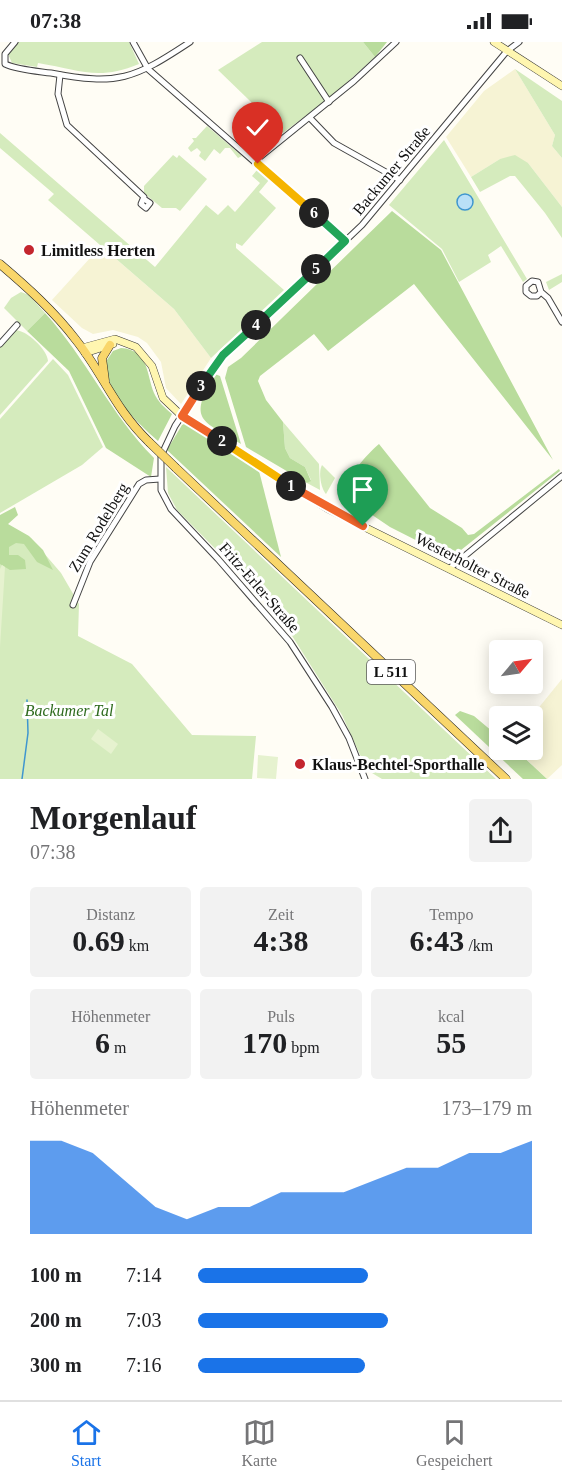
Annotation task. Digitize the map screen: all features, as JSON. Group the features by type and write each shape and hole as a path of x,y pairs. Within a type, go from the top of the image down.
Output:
{"main road":[{"name":"L 511","path":"0,264 53,312 83,350 119,410 149,442 506,779"},
{"path":"108,392 102,358 110,345"}],"street":[{"path":"15,42 5,54 5,64 88,81 110,80 148,69 190,42"},
{"path":"133,42 148,69 345,241"},
{"path":"255,161 329,102 396,42"},
{"path":"494,42 562,86"},
{"name":"Backumer Straße","path":"182,416 223,355 362,225 507,51 519,42"},
{"path":"300,58 329,102"},
{"path":"60,75 58,94 67,125 144,199"},
{"path":"310,118 322,133 342,149 400,180"},
{"path":"541,292 548,297 562,322"},
{"path":"0,344 17,325"},
{"path":"83,350 109,340 121,341"},
{"path":"83,350 121,341"},
{"name":"Westerholter Straße","path":"121,341 145,355 152,366 163,398 182,416 328,509 562,625"},
{"name":"Fritz-Erler-Straße","path":"182,416 161,456 161,490 171,509 279,628 309,669 350,738 365,779"},
{"path":"450,568 562,476"},
{"name":"Zum Rodelberg","path":"72,605 90,562 139,484 146,480 160,479"}],"shaded area":[{"path":"515,69 555,135 552,146 562,158 562,207 528,163 500,159 471,177 446,137 484,91"},
{"path":"101,246 174,309 211,358 181,404 166,388 161,362 147,343 138,337 113,330 93,334 82,328 52,300"},
{"path":"562,679 562,765 547,779 527,760 543,760 543,706 540,706"}],"green space":[{"path":"18,42 129,42 139,64 112,72 89,73 38,63 37,67 12,63 8,54"},
{"path":"262,42 363,42 375,57 333,95 283,133 218,70"},
{"path":"363,42 387,42 375,57"},
{"path":"515,69 562,101 562,158 552,146 555,135"},
{"path":"207,126 242,156 238,158 230,148 225,148 220,154 214,149 205,161 199,156 201,152 197,148 191,152 188,148 194,141 192,138 196,138"},
{"path":"0,133 155,267 206,205 218,215 228,205 235,212 260,183 252,176 257,170 269,180 259,192 276,208 242,246 236,243 236,248 284,290 211,358 174,309 48,200 54,194 0,148"},
{"path":"444,140 527,279 523,282 501,246 488,255 491,262 459,282 442,249 389,205"},
{"path":"173,155 177,158 179,155 207,179 180,211 176,208 162,208 144,193 144,186"},
{"path":"515,155 528,163 562,207 562,238 515,176 510,176 480,192 471,177 500,159"},
{"path":"392,211 441,250 553,460 414,284 328,351 314,334 260,376 258,381 266,400 283,422 285,448 290,458 305,467 311,481 307,483 246,447 225,378 228,367 241,358"},
{"path":"562,274 562,282 549,290 546,282"},
{"path":"21,292 29,295 45,313 27,331 4,308 11,298"},
{"path":"45,313 60,330 125,424 154,458 151,477 106,448 69,371 27,331"},
{"path":"16,330 36,341 48,361 0,415 0,347"},
{"path":"121,348 137,353 142,358 156,396 172,414 158,441 123,405 110,383 107,360 113,351"},
{"path":"53,359 68,375 103,447 82,465 0,513 0,419"},
{"path":"215,374 220,376 241,444 208,424 203,418 202,401"},
{"path":"283,422 319,464 320,490 307,483 311,480 305,467 290,458 285,448"},
{"path":"186,423 259,471 281,557 167,450 182,425"},
{"path":"379,444 430,508 462,528 468,535 474,534 559,469 560,471 451,558 390,527 347,498 344,492 350,479 363,460"},
{"path":"322,465 335,478 326,494 321,480"},
{"path":"166,467 496,779 382,779 367,770 342,715 289,631 262,596 177,510 168,493"},
{"path":"15,507 18,515 8,524 29,536 43,550 53,570 37,562 24,544 16,543 9,547 9,555 18,555 25,560 26,569 10,570 0,564 0,515"},
{"name":"Backumer Tal","path":"0,522 31,538 61,573 79,604 78,636 132,664 192,735 256,736 252,779 0,779"},
{"path":"2,565 5,567 0,647 0,569"},
{"path":"460,711 474,716 489,729 489,747 455,715"},
{"path":"98,729 118,744 111,754 91,739"},
{"path":"258,755 278,757 276,779 257,778"},
{"path":"503,760 527,760 547,779 523,779"}],"water":[{"path":"462,194 468,194 473,202 471,208 462,210 457,205 457,199"}],"waterway":[{"path":"22,779 28,733 27,700"}],"place":[{"name":"Limitless Herten","path":"29,250"},
{"name":"Klaus-Bechtel-Sporthalle","path":"300,764"}],"route":[{"path":"258,164 345,241 223,355 182,416 272,475 320,504 363,526"}]}
